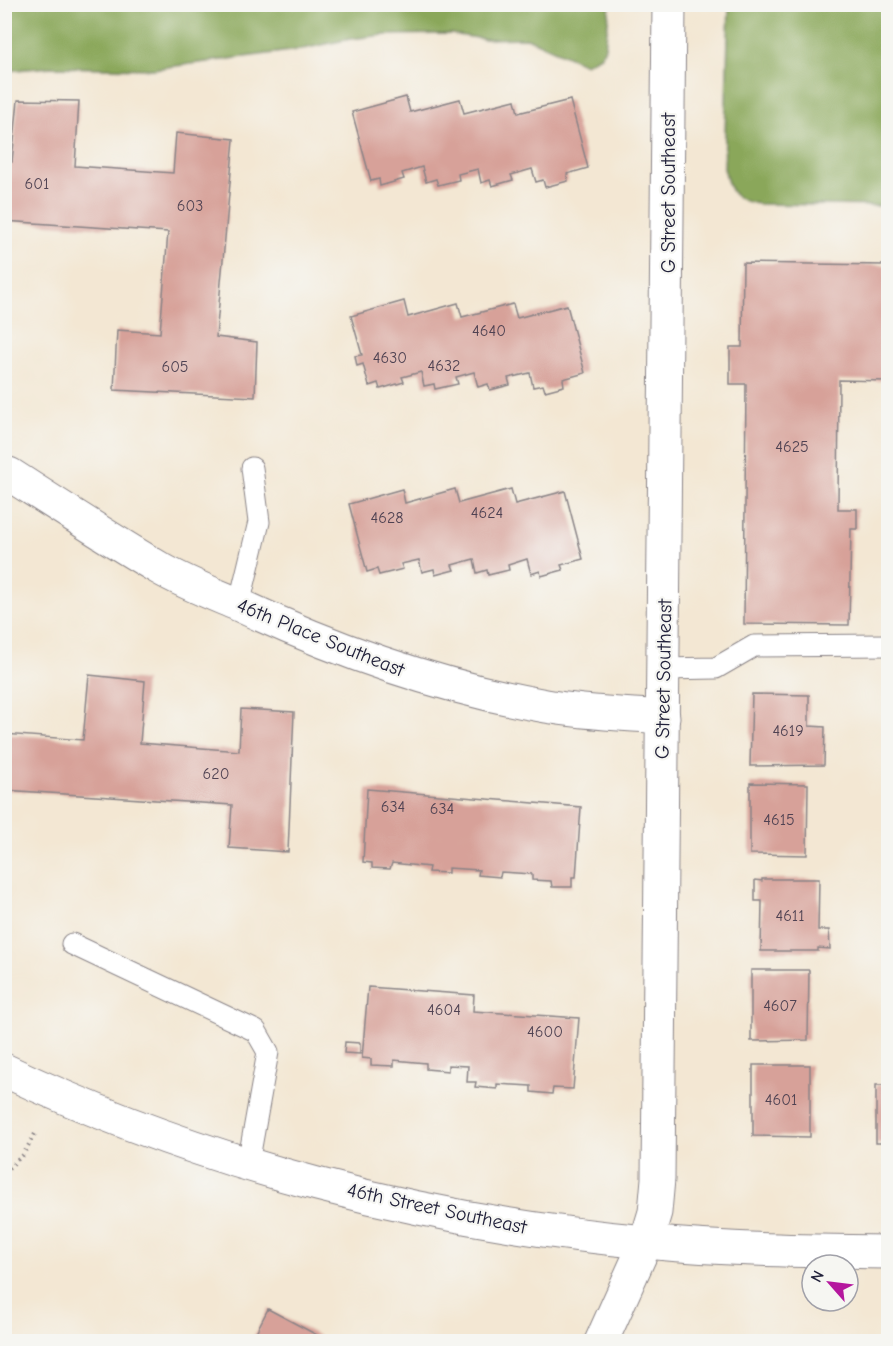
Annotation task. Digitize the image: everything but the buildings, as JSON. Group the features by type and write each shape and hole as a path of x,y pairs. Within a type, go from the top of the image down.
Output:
{"street":[{"name":"G Street Southeast","path":"601,1341 646,1242 655,1212 658,1179 669,4"},
{"name":"46th Place Southeast","path":"9,474 161,569 334,646 393,668 455,686 549,707 663,717"},
{"name":"46th Street Southeast","path":"4,1070 140,1127 248,1164 323,1185 429,1209 536,1229 646,1242 710,1247 888,1252"}],"lane":[{"path":"239,605 259,522 252,468"},
{"path":"663,669 716,668 754,646 888,645"},
{"path":"72,944 256,1031 268,1052 248,1164"}],"path":[{"path":"4,1172 23,1155 36,1132"}],"green space":[{"path":"5,4 610,5 605,47 601,56 585,64 527,38 484,39 451,34 384,35 350,39 298,50 153,69 51,67 5,71"},
{"path":"729,5 888,5 888,206 758,204 743,200 733,194 724,168"}]}
